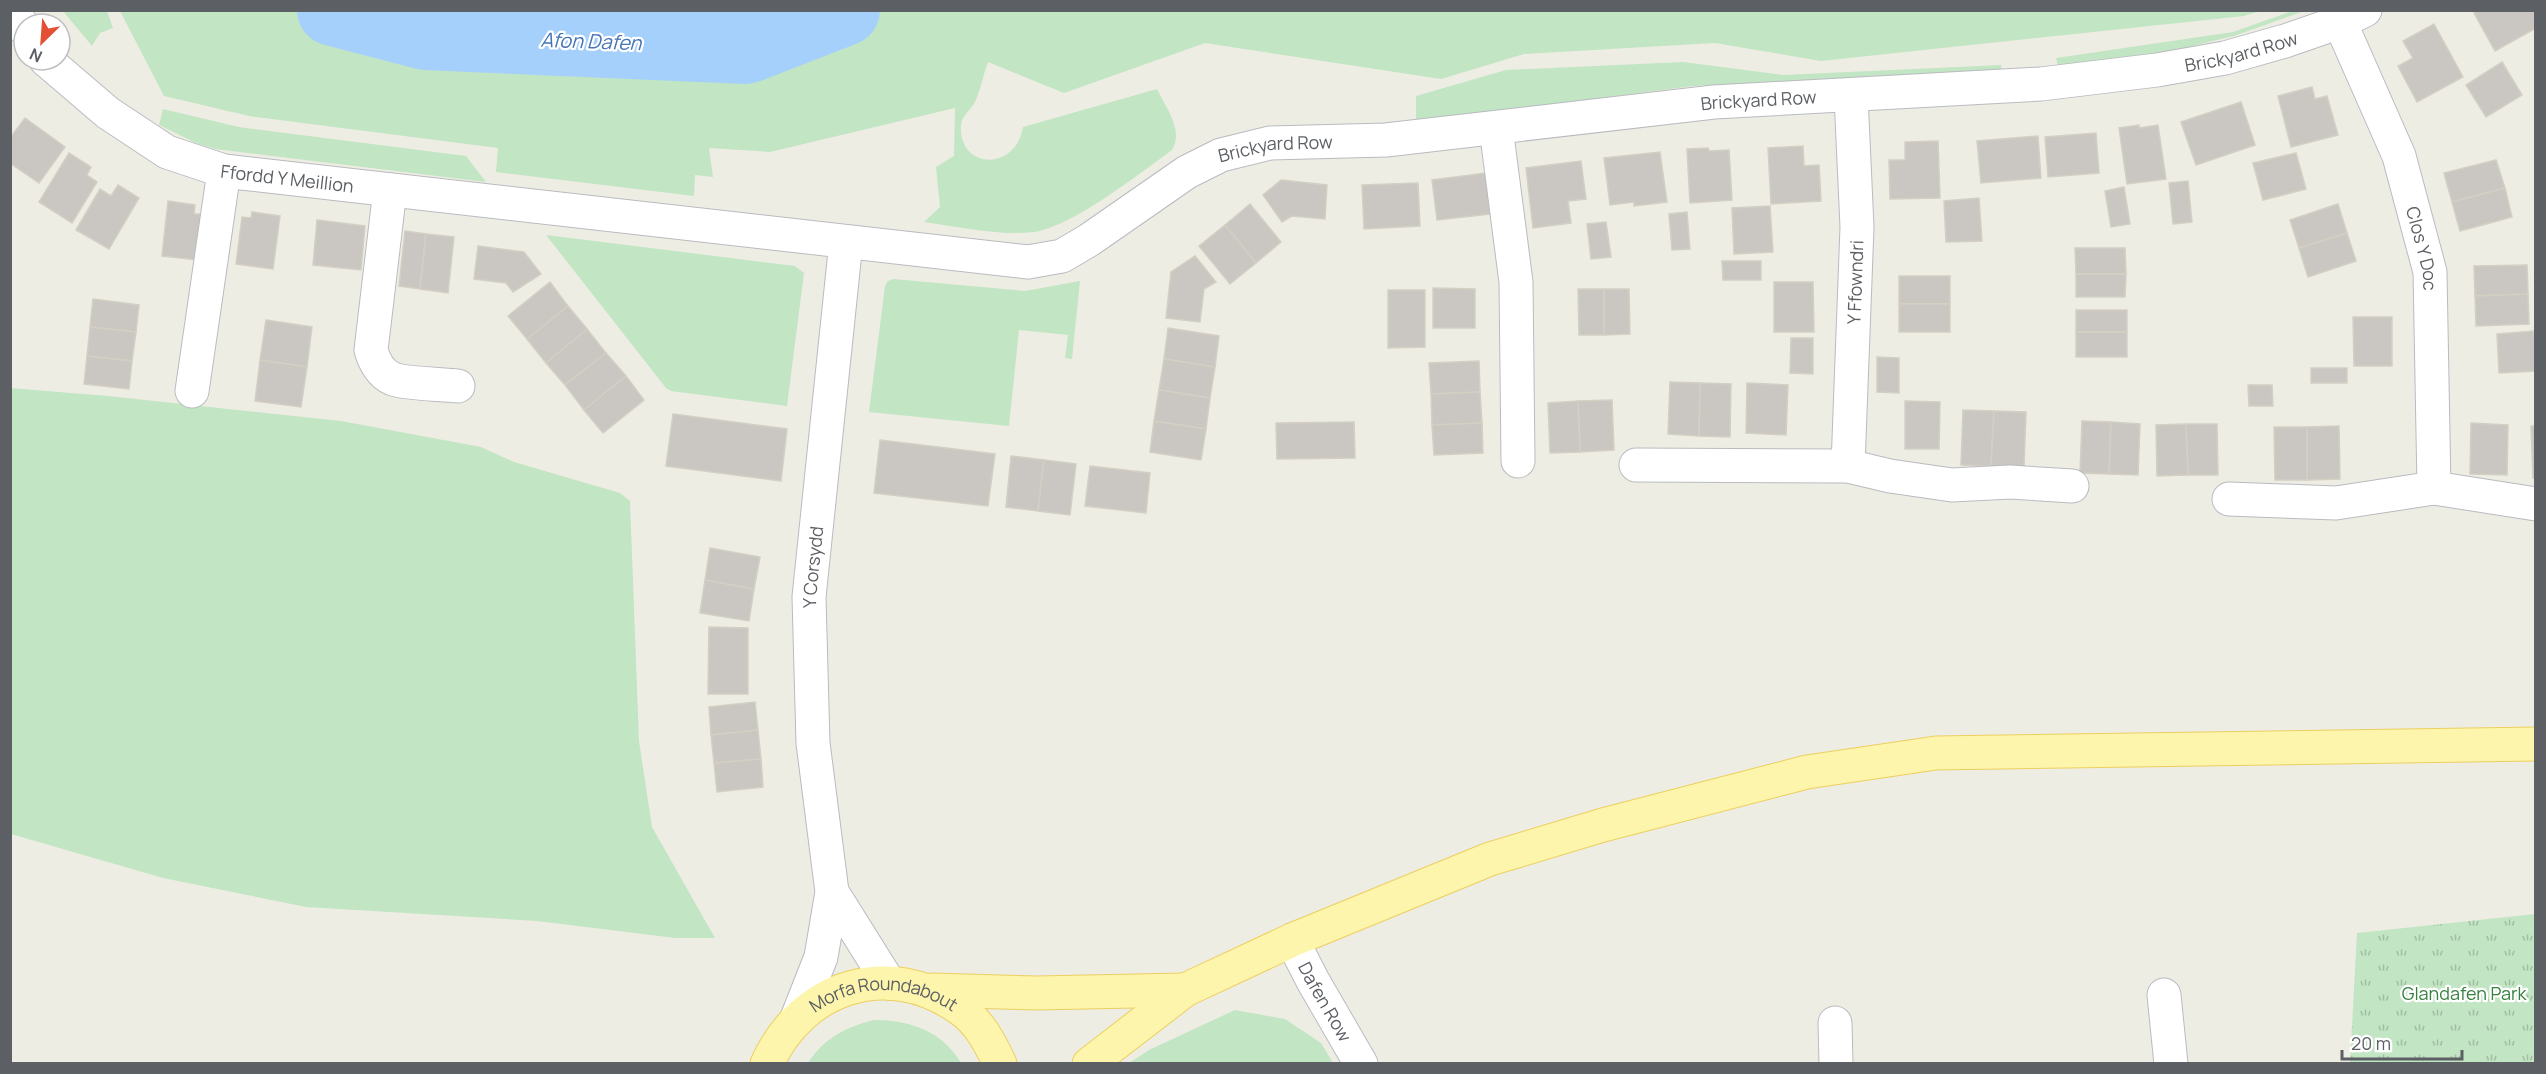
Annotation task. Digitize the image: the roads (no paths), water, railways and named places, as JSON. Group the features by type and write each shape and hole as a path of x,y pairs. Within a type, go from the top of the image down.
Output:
{"main road":[{"path":"1089,1064 1185,990 1292,940 1490,859 1603,825 1807,772 1936,753 2535,744"},
{"name":"Morfa Roundabout","path":"768,1064 777,1042 797,1018 822,999 851,987 889,983 927,990 961,1009 987,1037 1000,1064"},
{"path":"927,990 1037,993 1185,990"}],"street":[{"name":"Brickyard Row","path":"846,242 1028,262 1062,256 1187,172 1221,155 1270,143 1386,140 1714,102 2041,84 2157,70 2225,58 2285,41 2352,16"},
{"name":"Clos Y Doc","path":"2352,16 2399,156 2430,272 2434,488"},
{"name":"Ffordd Y Meillion","path":"60,72 108,113 166,152 224,171 846,242"},
{"name":"Y Ffowndri","path":"1848,466 1857,226 1851,96"},
{"path":"1496,129 1516,282 1518,461"},
{"path":"192,391 224,171"},
{"path":"390,190 371,350 374,360 383,372 393,379 458,386"},
{"name":"Y Corsydd","path":"797,1018 821,957 832,892 813,743 809,597 846,242"},
{"path":"1636,465 1848,466 1890,476 1952,484 2010,482 2072,486"},
{"path":"2229,499 2337,503 2434,488 2535,504"},
{"name":"Y Corsydd","path":"832,892 889,983"},
{"name":"Dafen Row","path":"1292,940 1361,1064"},
{"path":"2164,995 2171,1064"},
{"path":"1835,1023 1836,1064"}],"waterway":[{"name":"Afon Dafen","path":"333,10 425,34 746,48 844,10"}],"park label":[{"name":"Glandafen Park","path":"2464,993"}]}
